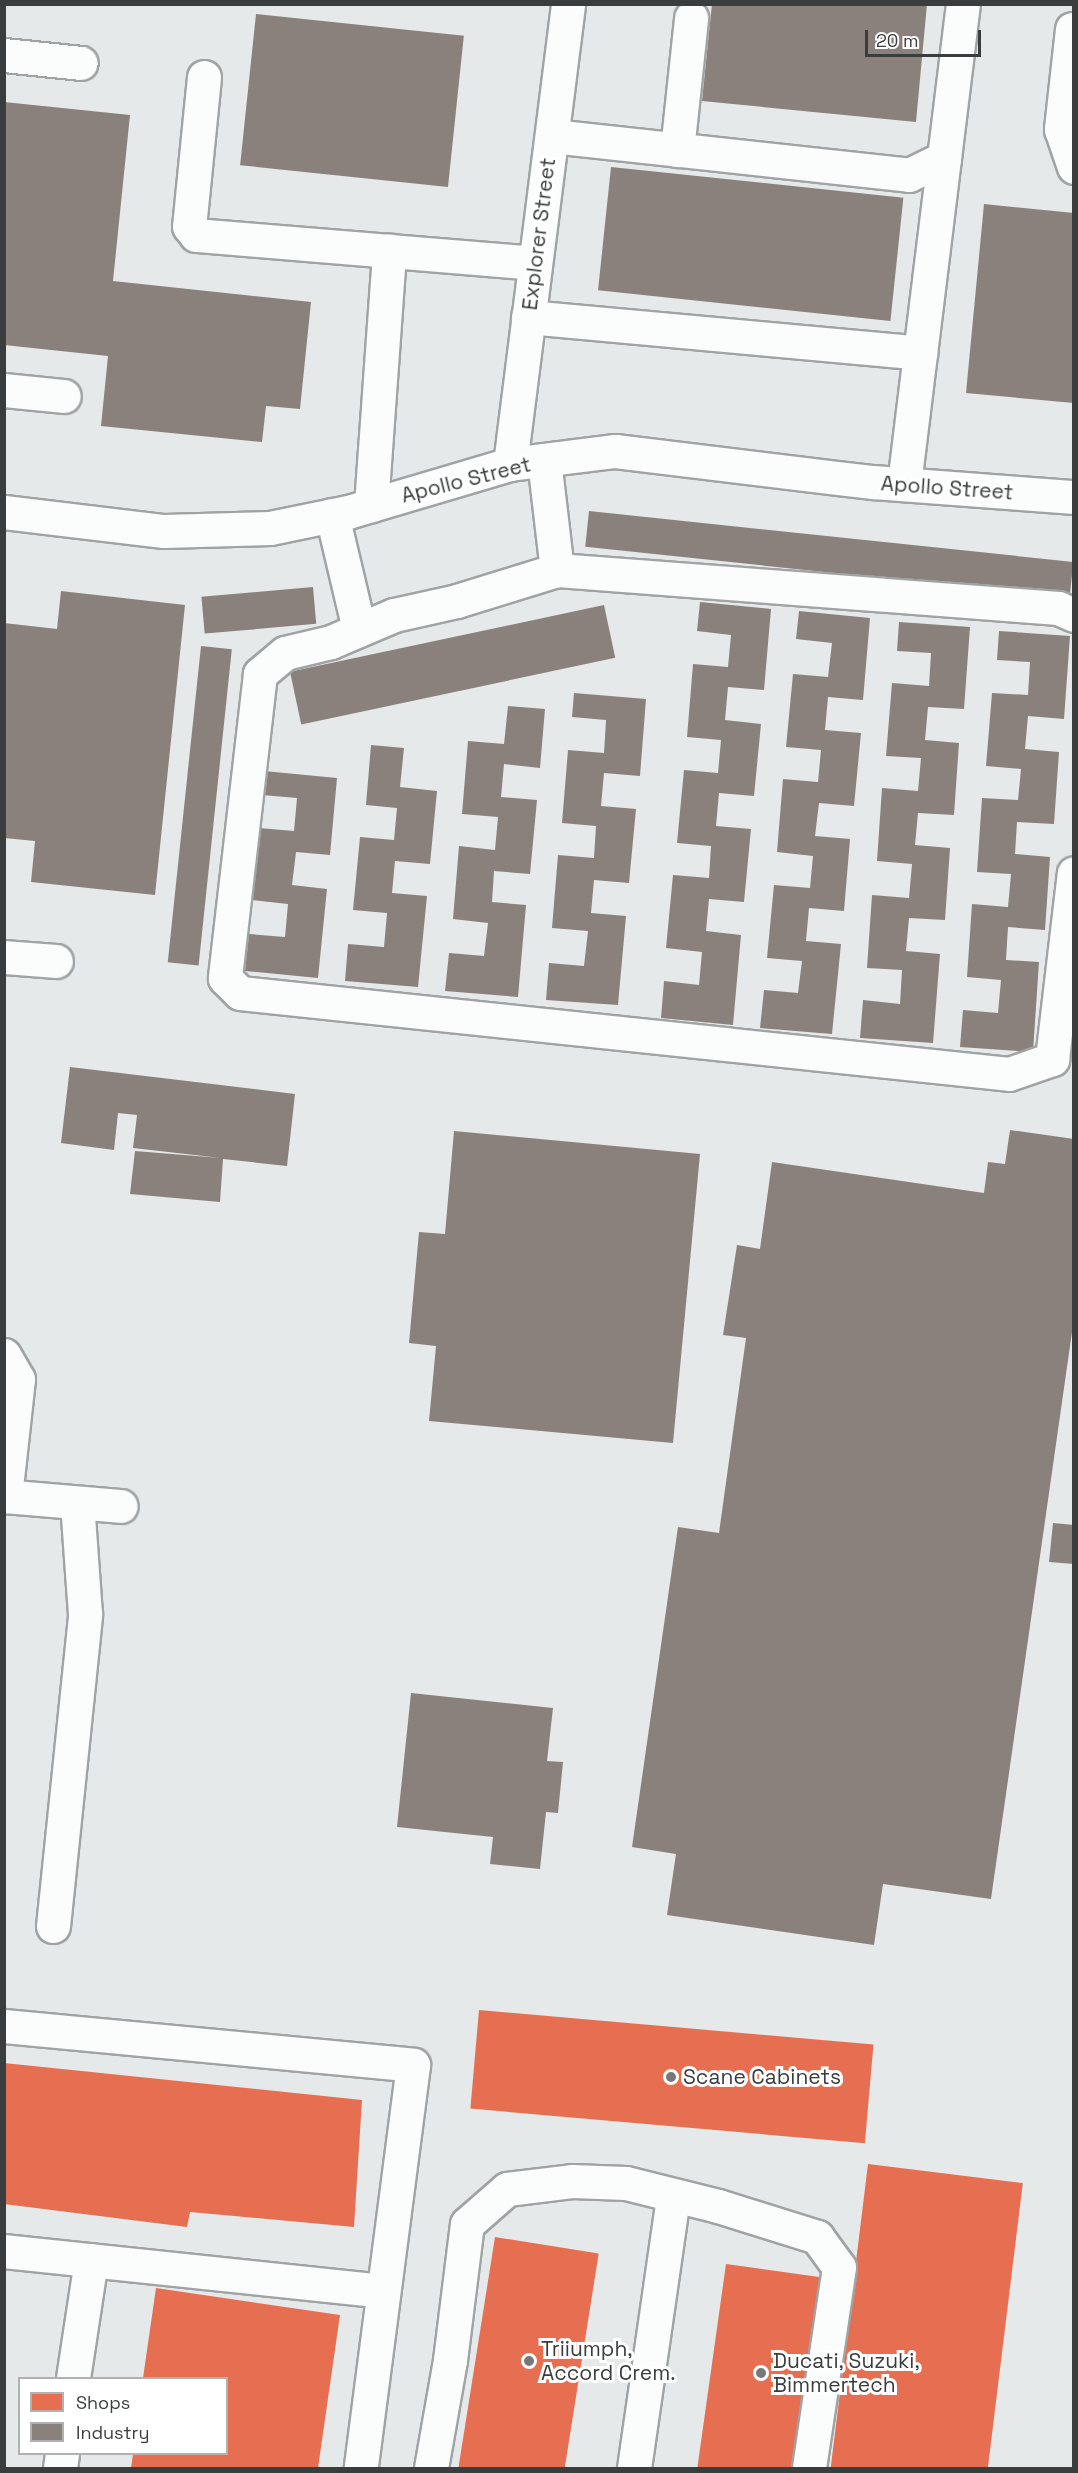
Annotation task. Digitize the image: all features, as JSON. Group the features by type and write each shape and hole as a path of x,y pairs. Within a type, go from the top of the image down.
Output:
{"street":[{"name":"Explorer Street","path":"510,464 568,4"},
{"path":"904,484 963,4"},
{"path":"677,150 690,18"},
{"path":"1072,29 1061,129 1074,167"},
{"path":"4,55 81,63"},
{"path":"204,76 189,226 196,235 536,263"},
{"path":"552,136 909,176 944,158"},
{"path":"371,505 389,251"},
{"path":"528,317 920,352"},
{"path":"4,390 63,396"},
{"name":"Apollo Street","path":"4,512 164,531 270,528 371,505 510,464 615,451 904,484 1074,497"},
{"path":"544,460 557,570"},
{"path":"332,515 359,629"},
{"path":"1074,615 1046,607 557,570 457,600 394,615 331,642 285,653 260,674 225,978 240,993 1009,1074 1052,1059 1074,873"},
{"path":"4,957 56,961"},
{"path":"4,1355 18,1379 5,1496 121,1506"},
{"path":"53,1926 85,1614 77,1503"},
{"path":"4,2026 413,2065 361,2469"},
{"path":"431,2469 450,2360 467,2224 507,2190 573,2181 626,2183 718,2206 817,2237 839,2267 809,2469"},
{"path":"634,2469 673,2196"},
{"path":"4,2251 383,2291"},
{"path":"73,2377 91,2260"}],"building: Shops":[{"name":"Scane Cabinets","path":"479,2010 873,2045 865,2143 470,2109"},
{"path":"4,2063 362,2100 354,2227 190,2212 187,2227 4,2204"},
{"path":"868,2164 1023,2183 988,2468 831,2468"},
{"name":"Triiumph, Accord Crem.","path":"495,2237 599,2253 565,2468 458,2468"},
{"name":"Ducati, Suzuki, Bimmertech","path":"726,2264 826,2278 799,2468 697,2468"},
{"path":"156,2288 340,2315 318,2468 131,2468 133,2455 228,2455 228,2377 143,2377"}],"building: Industry":[{"path":"712,4 927,4 916,122 702,101"},
{"path":"256,14 464,36 448,187 240,165"},
{"path":"4,102 130,115 113,281 311,302 300,409 266,406 262,442 101,426 108,356 4,345"},
{"path":"611,167 903,198 890,321 598,290"},
{"path":"984,204 1074,213 1074,403 966,393"},
{"path":"589,511 1073,562 1070,598 585,547"},
{"path":"313,587 316,624 205,634 201,597"},
{"path":"61,591 185,605 155,895 31,882 35,841 4,838 4,623 57,629"},
{"path":"700,602 771,609 764,690 728,687 725,720 761,724 754,796 719,793 716,826 751,829 744,902 709,899 706,931 741,935 733,1025 661,1018 664,981 699,985 702,952 666,948 673,875 709,878 711,846 677,843 684,770 718,773 721,740 687,737 693,664 728,667 731,635 697,631"},
{"path":"604,605 615,658 301,725 290,672"},
{"path":"799,611 870,618 863,700 828,697 825,730 861,733 854,806 819,803 815,836 850,839 844,911 809,908 806,941 841,944 832,1034 760,1028 764,990 798,993 802,961 767,958 774,885 810,888 813,856 777,852 783,779 818,782 821,750 786,747 793,674 828,677 832,643 796,639"},
{"path":"899,622 970,627 964,709 928,707 925,740 959,743 954,815 918,813 915,845 950,848 945,920 909,918 906,951 940,954 933,1043 860,1038 863,1000 900,1004 902,970 867,968 872,895 909,898 912,864 877,861 882,788 918,791 921,758 886,756 892,683 929,686 931,653 897,651"},
{"path":"999,631 1070,636 1064,719 1028,716 1025,749 1059,752 1054,824 1017,822 1015,854 1050,857 1045,930 1008,927 1006,960 1039,962 1033,1052 960,1047 963,1010 998,1013 1001,980 967,977 972,904 1008,907 1011,874 977,872 982,798 1018,800 1021,769 986,766 992,693 1028,695 1030,662 997,660"},
{"path":"201,646 232,649 199,965 168,962"},
{"path":"574,693 646,699 640,776 604,773 601,806 636,809 629,883 594,880 591,913 626,916 618,1005 546,1000 549,963 584,966 588,931 552,928 558,855 594,858 596,826 562,823 568,750 604,753 606,720 572,717"},
{"path":"508,706 545,709 540,768 504,764 501,797 537,800 530,874 494,871 492,902 526,905 518,997 445,991 449,953 484,956 488,923 453,919 459,846 495,850 498,817 462,814 468,741 504,744"},
{"path":"371,745 404,748 400,787 437,791 430,864 395,861 392,893 427,896 418,987 345,981 348,944 384,947 387,913 353,910 360,837 394,840 397,808 366,805"},
{"path":"264,771 337,778 330,855 296,852 292,885 327,889 318,978 245,971 249,934 285,937 288,904 252,900 259,828 294,831 297,798 262,795"},
{"path":"70,1067 295,1094 287,1166 223,1159 220,1202 130,1194 135,1151 221,1158 133,1148 137,1115 118,1113 114,1150 61,1143"},
{"path":"1010,1130 1074,1139 1074,1318 991,1899 883,1884 874,1945 667,1915 676,1854 632,1847 678,1527 719,1533 746,1338 723,1335 737,1245 760,1249 772,1162 984,1193 988,1162 1005,1164"},
{"path":"454,1131 700,1154 673,1443 429,1421 436,1346 409,1343 419,1232 445,1234"},
{"path":"1053,1523 1074,1525 1074,1564 1049,1562"},
{"path":"411,1693 553,1708 547,1761 563,1762 558,1813 546,1812 540,1869 490,1864 493,1837 397,1827"}],"place":[{"name":"Scane Cabinets","path":"671,2077"},
{"name":"Triiumph, Accord Crem.","path":"529,2361"},
{"name":"Ducati, Suzuki, Bimmertech","path":"761,2373"}]}
